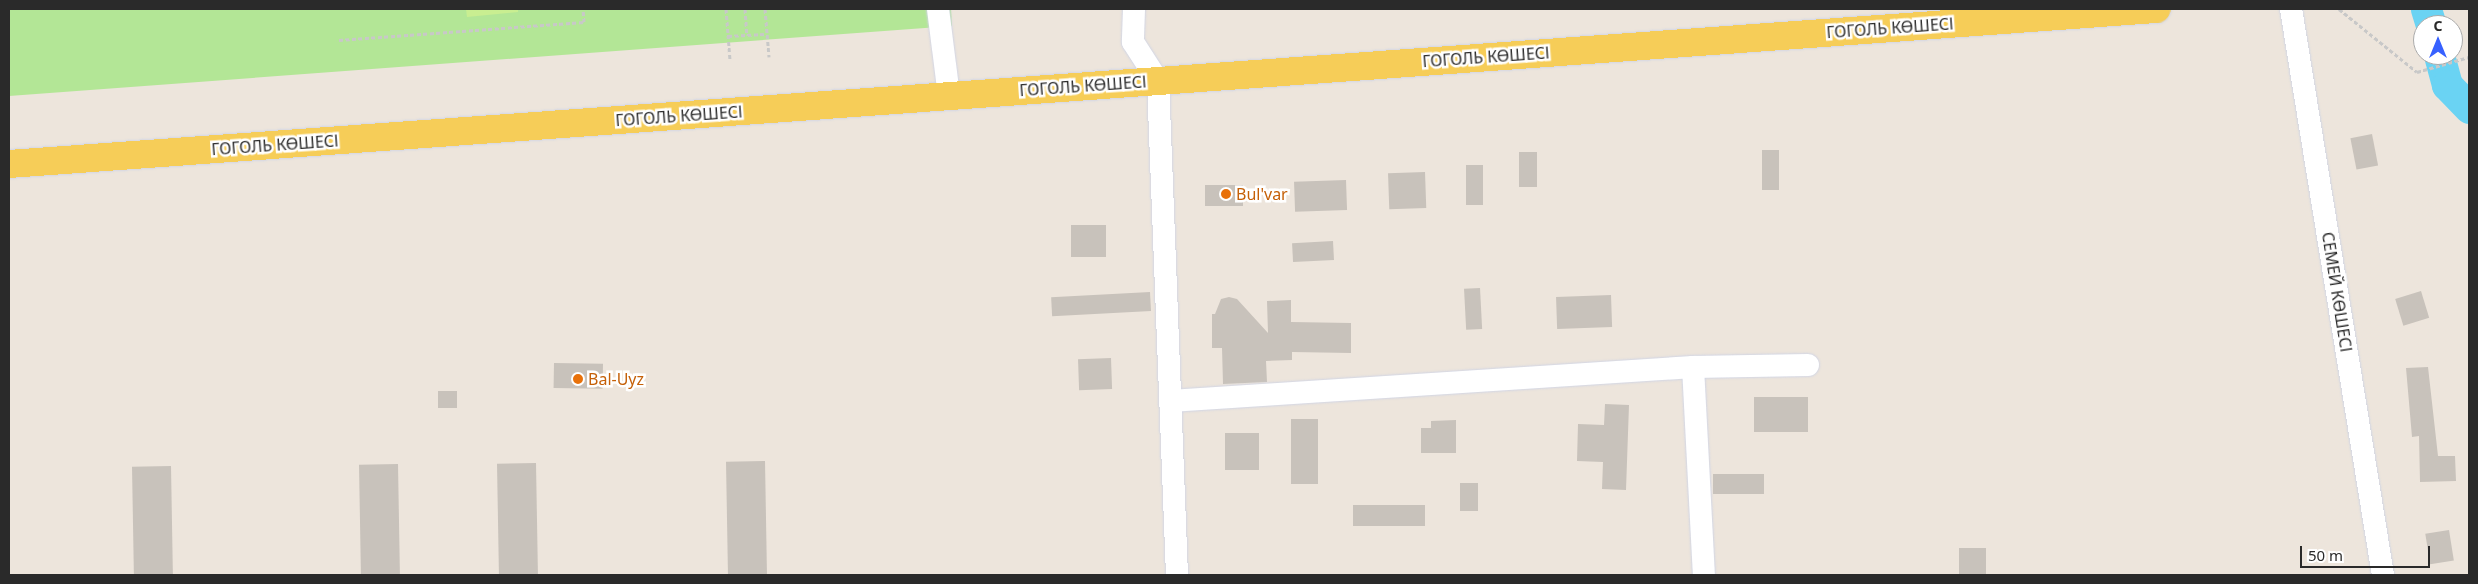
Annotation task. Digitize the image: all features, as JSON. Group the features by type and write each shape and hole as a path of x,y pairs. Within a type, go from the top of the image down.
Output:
{"main road":[{"name":"ГОГОЛЬ КӨШЕСІ","path":"9,164 2156,9"}],"street":[{"path":"938,9 949,96"},
{"path":"1134,9 1132,42 1158,81 1177,575"},
{"name":"СЕМЕЙ КӨШЕСІ","path":"2291,9 2383,575"},
{"path":"1170,401 1693,367 1808,365"},
{"path":"1693,367 1704,575"}],"path":[{"path":"339,40 584,22 583,9"},
{"path":"726,9 730,60"},
{"path":"745,9 747,35"},
{"path":"765,9 769,57"},
{"path":"2339,9 2417,72 2469,56"},
{"path":"728,36 767,34"}],"green space":[{"path":"9,9 951,9 952,26 9,96"},
{"path":"466,9 518,9 518,12 467,17"}],"building":[{"path":"2372,134 2378,165 2357,170 2350,138"},
{"path":"1762,150 1779,150 1779,190 1762,190"},
{"path":"1519,152 1537,152 1537,187 1519,187"},
{"path":"1466,165 1483,165 1483,205 1466,205"},
{"path":"1425,172 1426,208 1389,209 1388,173"},
{"path":"1346,180 1347,210 1295,212 1294,182"},
{"path":"1205,185 1243,185 1243,206 1205,206"},
{"path":"1071,225 1106,225 1106,257 1071,257"},
{"path":"1333,241 1334,260 1293,262 1292,243"},
{"path":"1480,288 1482,329 1466,330 1464,289"},
{"path":"2421,291 2429,318 2403,326 2395,299"},
{"path":"1150,292 1151,311 1052,316 1051,297"},
{"path":"1611,295 1612,327 1557,329 1556,297"},
{"path":"1229,297 1237,299 1268,333 1267,301 1291,300 1291,322 1351,323 1351,353 1292,352 1292,360 1266,361 1267,382 1223,384 1222,348 1212,348 1212,314 1215,314 1221,299"},
{"path":"1111,358 1112,389 1079,390 1078,359"},
{"path":"554,363 603,364 603,389 554,388"},
{"path":"2428,367 2438,456 2455,456 2456,481 2420,482 2419,436 2412,437 2406,368"},
{"path":"438,391 457,391 457,408 438,408"},
{"path":"1754,397 1808,397 1808,432 1754,432"},
{"path":"1605,404 1629,405 1626,490 1602,489 1603,462 1577,461 1578,424 1604,425"},
{"path":"1291,419 1318,419 1318,484 1291,484"},
{"path":"1456,420 1456,453 1421,453 1421,428 1431,428 1431,421"},
{"path":"1225,433 1259,433 1259,470 1225,470"},
{"path":"765,461 767,575 728,575 726,462"},
{"path":"536,463 538,575 499,575 497,464"},
{"path":"398,464 400,575 361,575 359,465"},
{"path":"171,466 173,575 134,575 132,467"},
{"path":"1713,474 1764,474 1764,494 1713,494"},
{"path":"1460,483 1478,483 1478,511 1460,511"},
{"path":"1353,505 1425,505 1425,526 1353,526"},
{"path":"2449,530 2454,561 2430,564 2425,534"},
{"path":"1959,548 1986,548 1986,575 1959,575"}],"waterway":[{"path":"2426,9 2428,15"},
{"path":"2442,65 2447,85 2469,108"}],"place":[{"name":"Bul'var","path":"1226,194"},
{"name":"Bal-Uyz","path":"578,379"}]}
